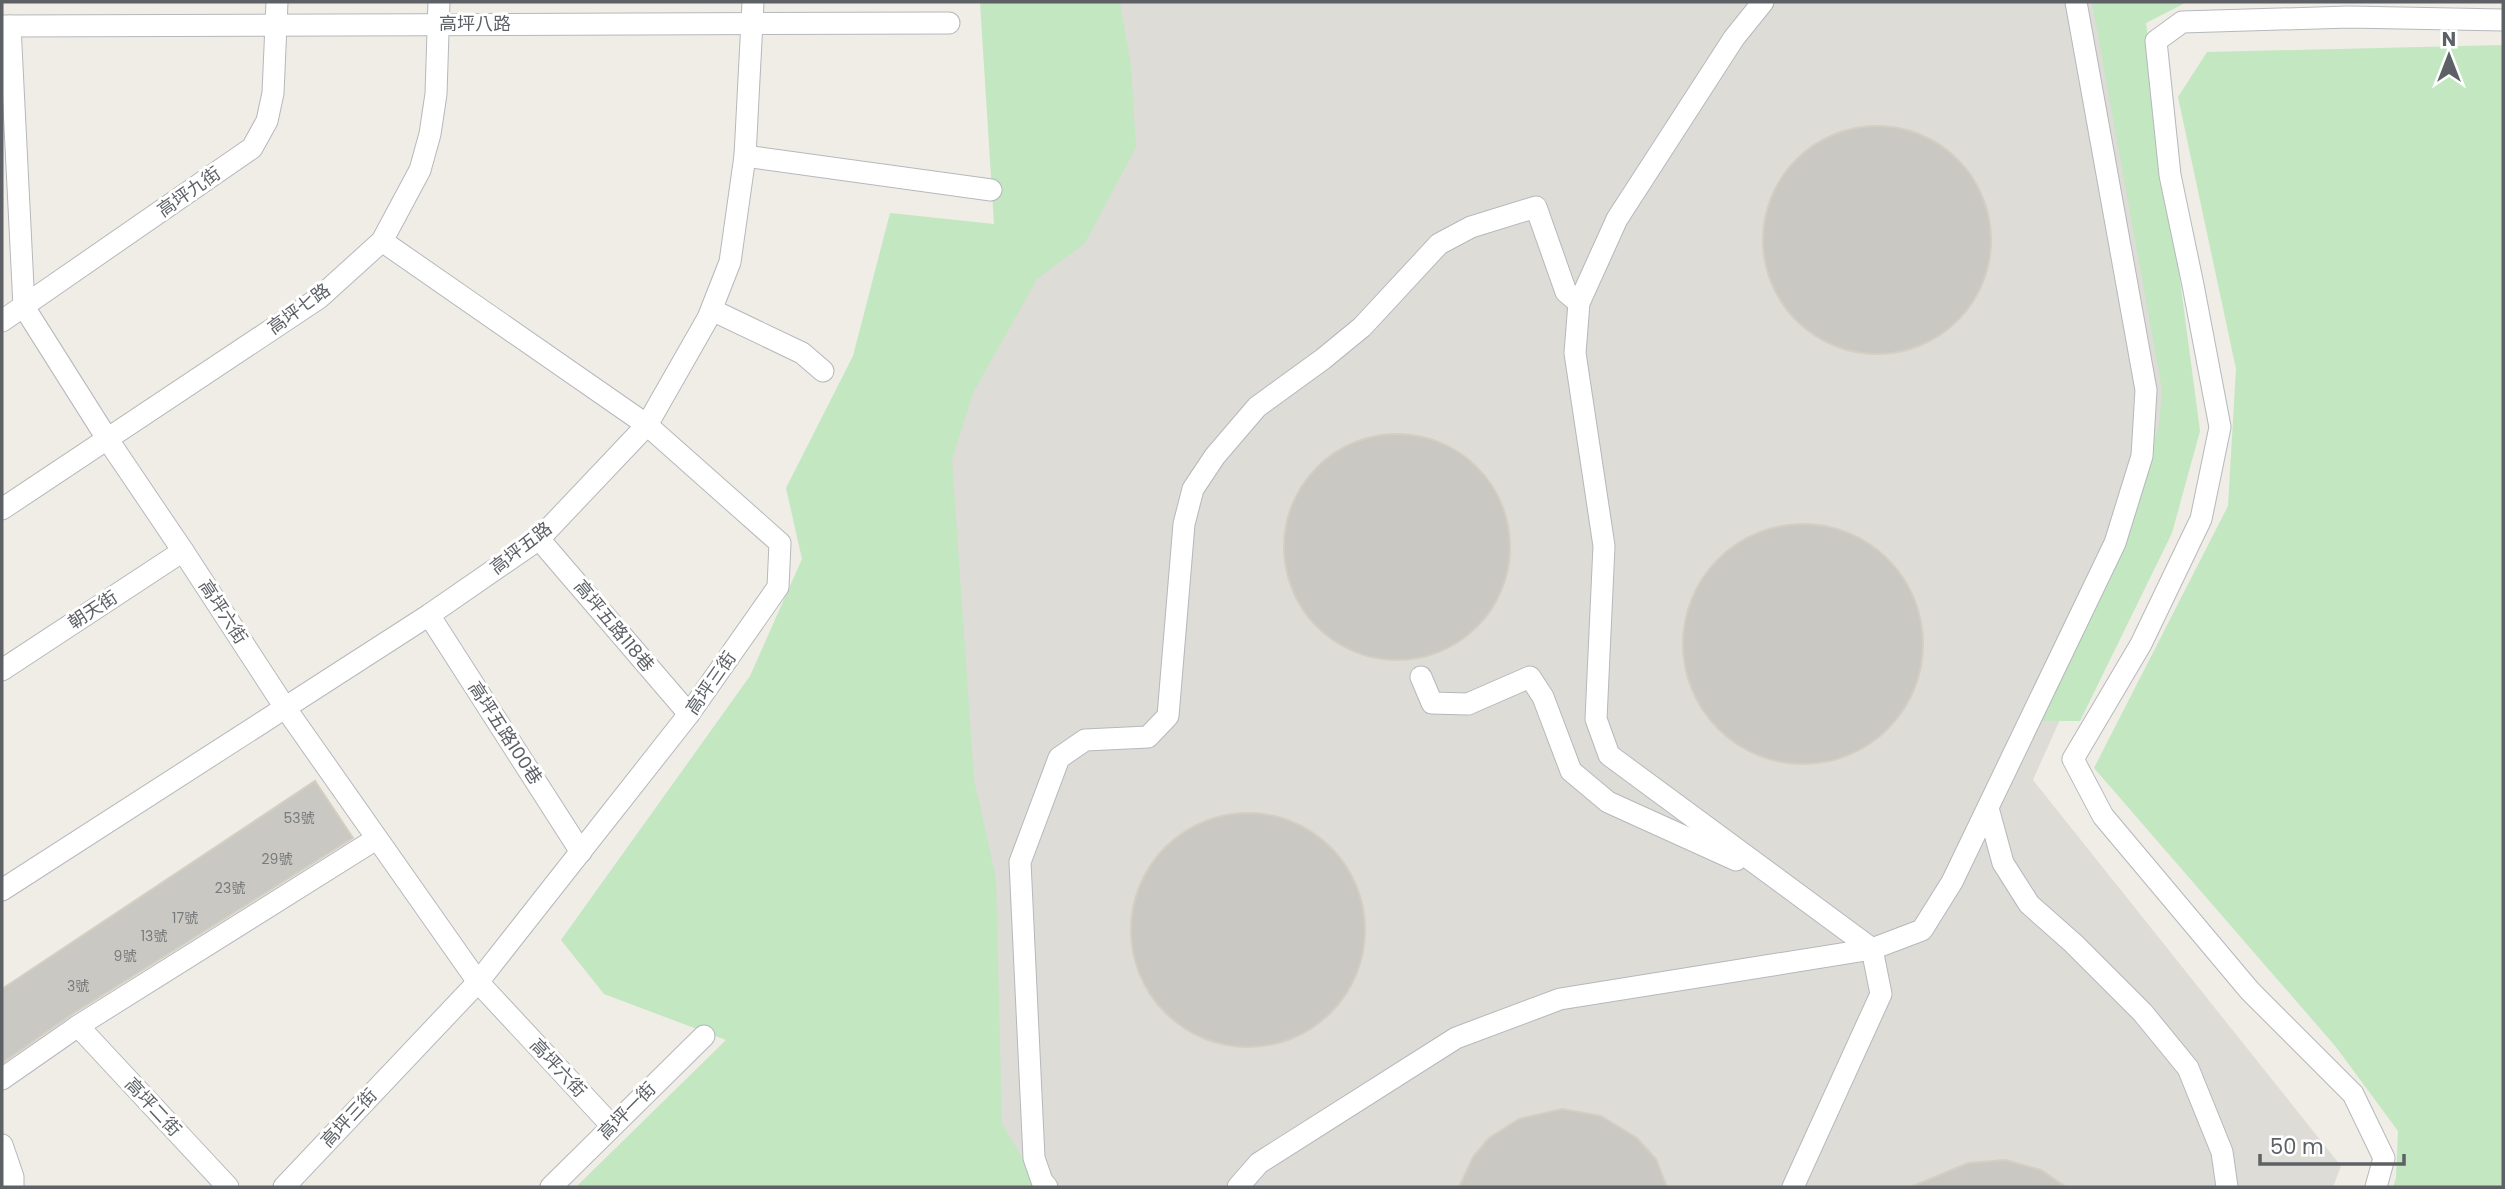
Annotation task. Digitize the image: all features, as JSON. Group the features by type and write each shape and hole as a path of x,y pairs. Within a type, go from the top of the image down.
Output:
{"street":[{"name":"高坪九街","path":"2,321 252,148 267,121 273,93 277,2"},
{"name":"高坪七路","path":"2,509 318,298 382,240 421,170 430,134 436,94 439,2"},
{"path":"1763,2 1734,38 1617,219 1579,303 1574,353 1604,546 1596,719 1609,755 1871,950 1881,994 1793,1187"},
{"path":"1238,1187 1259,1163 1456,1038 1469,1033 1560,999 1871,950 1922,930 1952,883 2115,543 2142,456 2146,390 2076,2"},
{"name":"高坪八路","path":"6,26 440,24 753,12 949,23"},
{"name":"高坪五路","path":"2,890 429,615 539,539 647,425 712,310 730,262 745,156 753,12"},
{"path":"2376,1187 2384,1158 2353,1094 2250,991 2112,827 2103,816 2073,759 2141,644 2201,519 2220,427 2170,175 2156,41 2182,22 2349,17 2503,20"},
{"name":"高坪六街","path":"6,26 10,182 24,307 108,440 284,706 478,982 612,1126"},
{"path":"745,156 991,190"},
{"path":"1047,1187 1042,1181 1034,1158 1020,862 1059,758 1086,740 1148,737 1168,716 1184,524 1193,489 1215,456 1257,407 1362,327 1439,244 1471,227 1536,207 1566,292 1579,303"},
{"name":"高坪三街","path":"284,1187 478,982 689,714 778,587 780,543 647,425 382,240"},
{"path":"712,310 802,353 823,371"},
{"name":"高坪五路118巷","path":"539,539 689,714"},
{"name":"朝天街","path":"2,670 183,551"},
{"name":"高坪五路100巷","path":"429,615 581,852"},
{"path":"1421,677 1432,704 1468,704 1531,677 1543,697 1571,771 1608,802 1773,877"},
{"path":"1988,808 2003,863 2029,904 2073,943 2143,1013 2188,1068 2222,1152 2227,1187"},
{"path":"2,1079 78,1026 376,838"},
{"name":"高坪二街","path":"78,1026 228,1187"},
{"name":"高坪一街","path":"551,1187 704,1035"},
{"path":"2,1144 13,1177 13,1187"}],"shaded area":[{"path":"1030,2 2119,2 2186,438 2033,780 2341,1166 2333,1187 940,1187 922,421 1007,250"}],"green space":[{"path":"980,2 1120,2 1131,66 1136,147 1085,243 1037,279 973,393 952,460 974,779 996,878 1002,1124 1040,1187 576,1187 726,1040 604,994 561,940 750,676 802,559 786,488 853,356 890,213 994,224"},
{"path":"2092,2 2187,2 2146,23 2200,431 2172,533 2080,721 2042,721 2159,426 2162,389"},
{"path":"2503,45 2503,1187 2393,1187 2396,1178 2398,1131 2336,1047 2094,768 2228,506 2236,369 2178,97 2207,52"}],"building":[{"path":"1866,126 1888,126 1921,134 1958,159 1983,196 1991,240 1983,284 1958,321 1921,346 1888,354 1866,354 1833,346 1796,321 1771,284 1763,251 1763,229 1771,196 1796,159 1833,134"},
{"path":"1397,434 1419,436 1450,447 1477,467 1497,494 1508,525 1508,569 1497,600 1477,627 1450,647 1419,658 1397,660 1375,658 1344,647 1317,627 1297,600 1286,569 1284,547 1286,525 1297,494 1317,467 1344,447 1375,436"},
{"path":"1791,524 1815,524 1860,538 1888,559 1903,577 1914,598 1921,621 1921,667 1914,690 1903,711 1888,729 1860,750 1838,759 1815,764 1791,764 1746,750 1727,737 1710,720 1697,701 1688,679 1683,656 1683,632 1697,587 1710,568 1727,551 1746,538 1768,529"},
{"path":"315,781 353,838 71,1015 2,1063 2,989"},
{"path":"1248,813 1271,815 1293,822 1331,847 1356,885 1363,907 1363,953 1356,975 1331,1013 1293,1038 1271,1045 1248,1047 1225,1045 1203,1038 1165,1013 1140,975 1133,953 1131,930 1133,907 1140,885 1165,847 1203,822 1225,815"},
{"path":"1562,1109 1601,1116 1637,1138 1656,1159 1667,1187 1459,1187 1473,1157 1489,1138 1519,1119"},
{"path":"2005,1160 2041,1170 2066,1187 1911,1187 1968,1163"}]}
